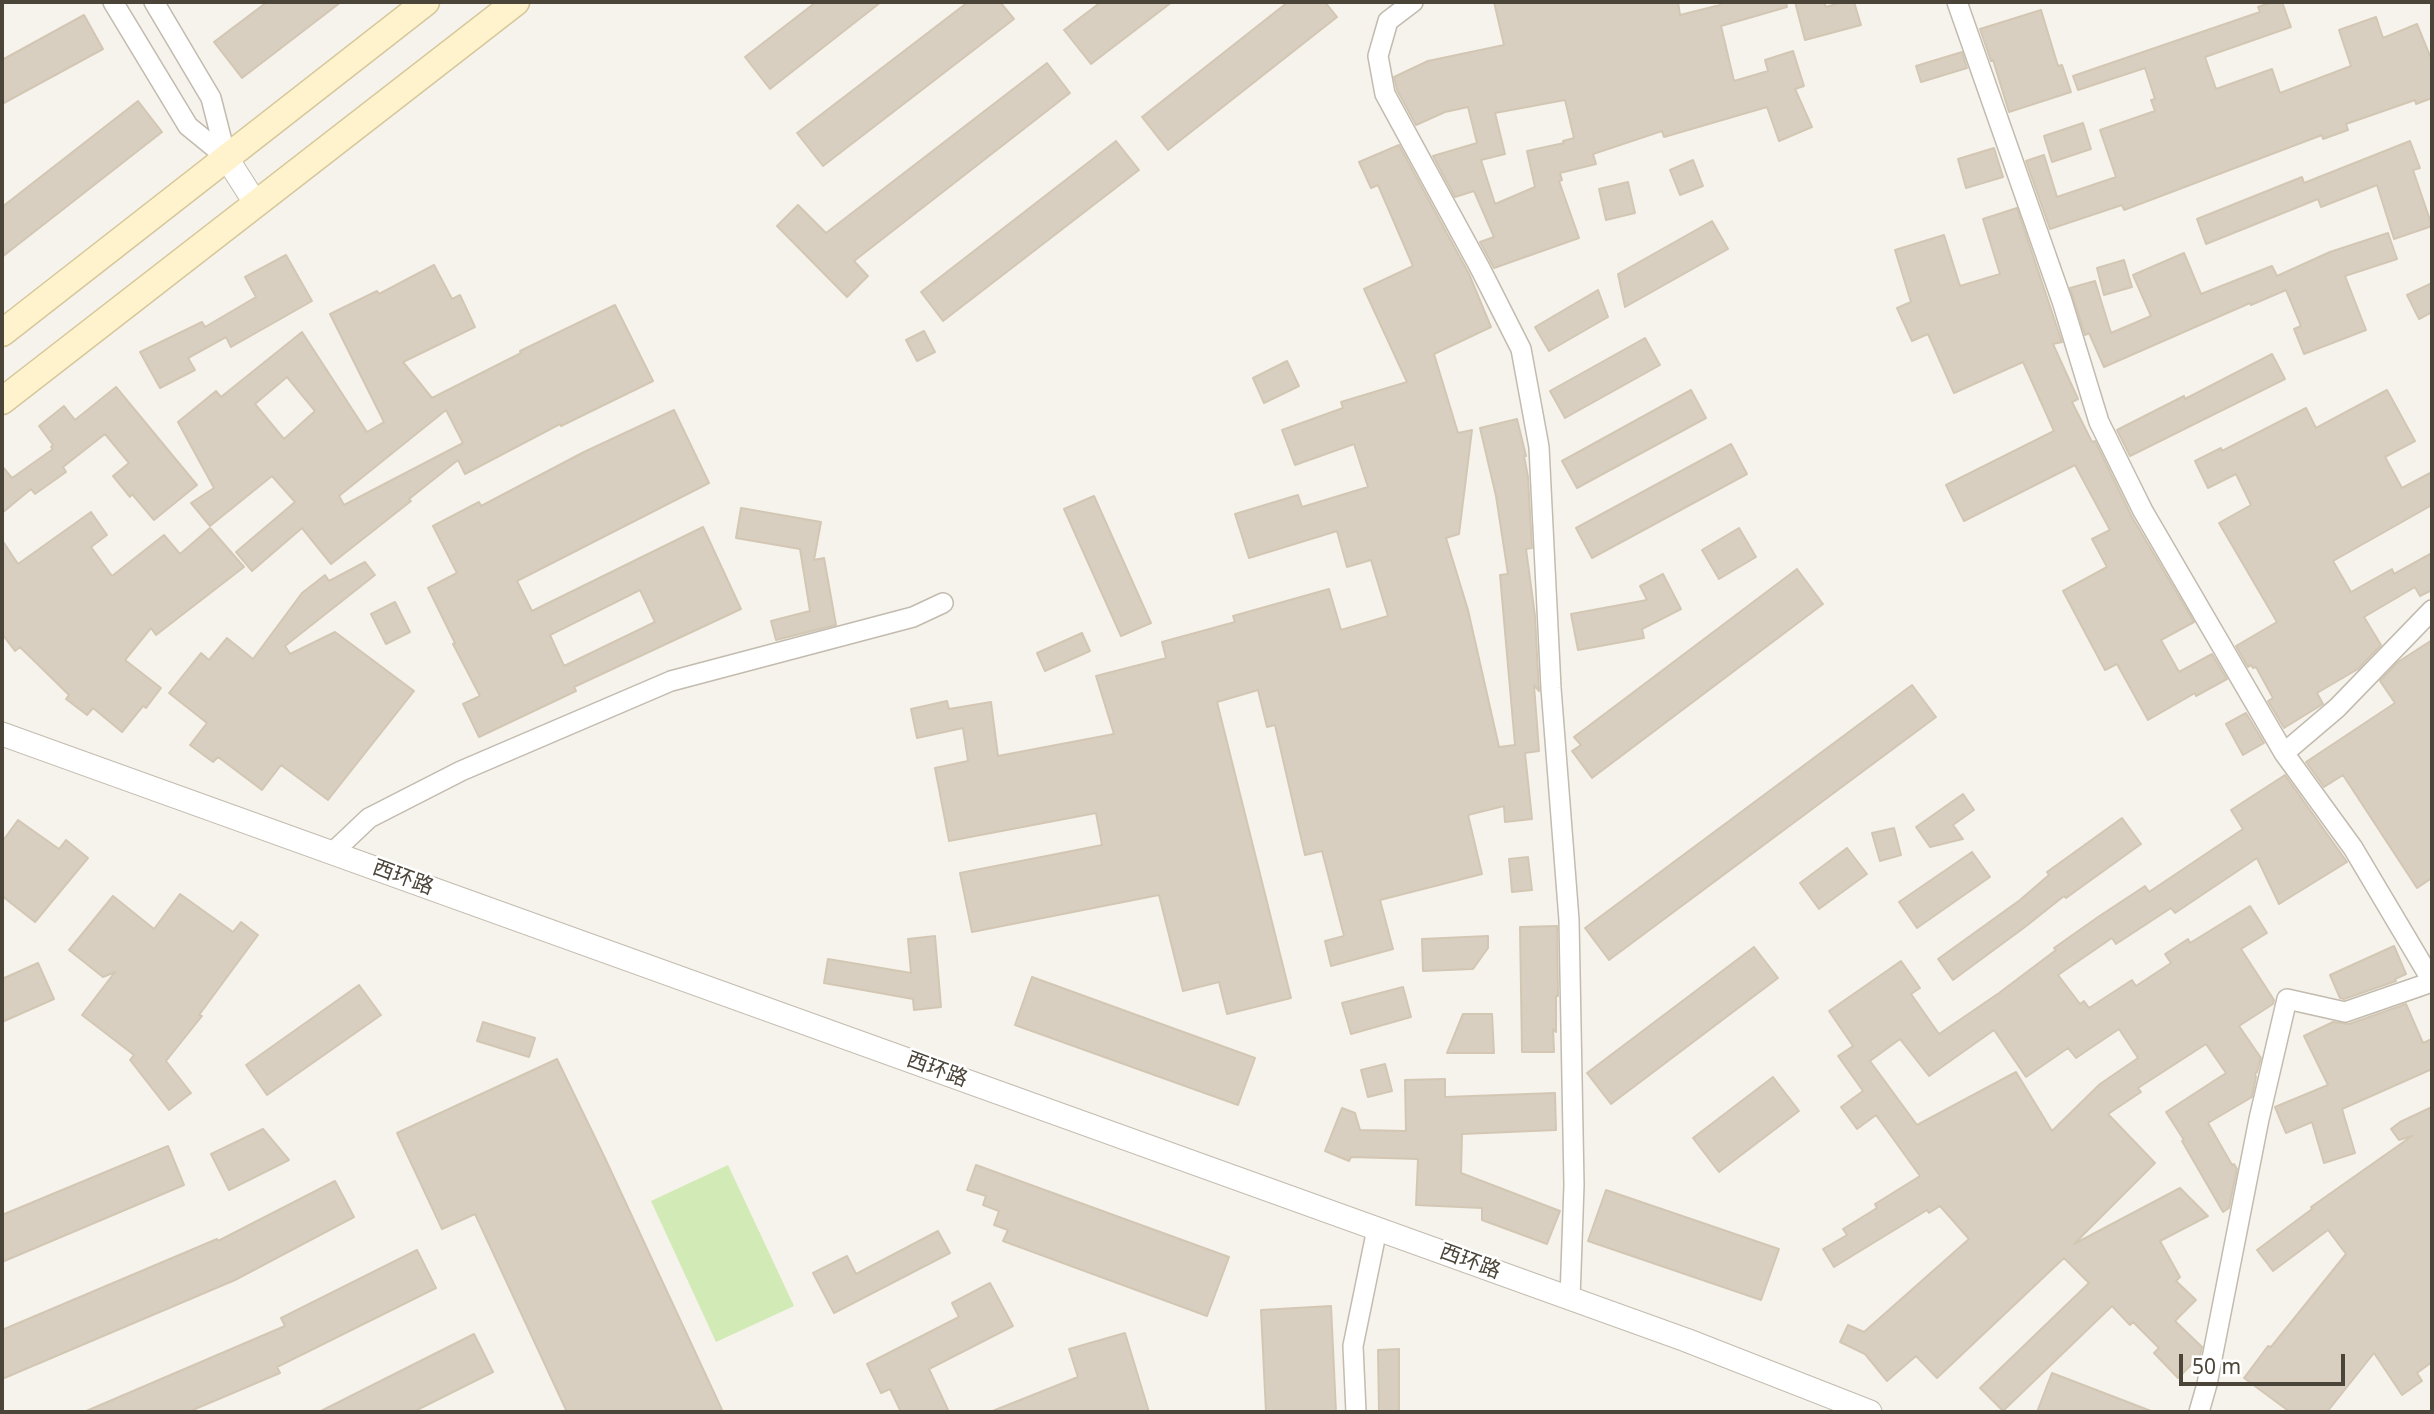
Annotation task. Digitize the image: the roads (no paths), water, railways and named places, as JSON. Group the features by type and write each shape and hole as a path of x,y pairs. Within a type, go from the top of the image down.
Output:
{"main road":[{"path":"2,333 426,2"},
{"path":"2,401 516,2"}],"street":[{"path":"113,2 188,126 226,158 256,204"},
{"path":"154,2 211,98 226,158"},
{"path":"1413,2 1388,21 1378,56 1385,94 1521,349 1539,447 1551,688 1569,920 1574,1185 1570,1298"},
{"path":"1957,2 2062,301 2099,422 2143,511 2284,753 2353,848 2432,982 2345,1012 2287,999 2259,1119 2207,1384 2199,1412"},
{"path":"332,853 369,818 461,771 671,681 913,617 943,603"},
{"path":"2284,753 2337,708 2432,610"},
{"name":"西环路","path":"2,734 1686,1340 1870,1412"},
{"path":"1356,1412 1353,1346 1377,1229"}]}
